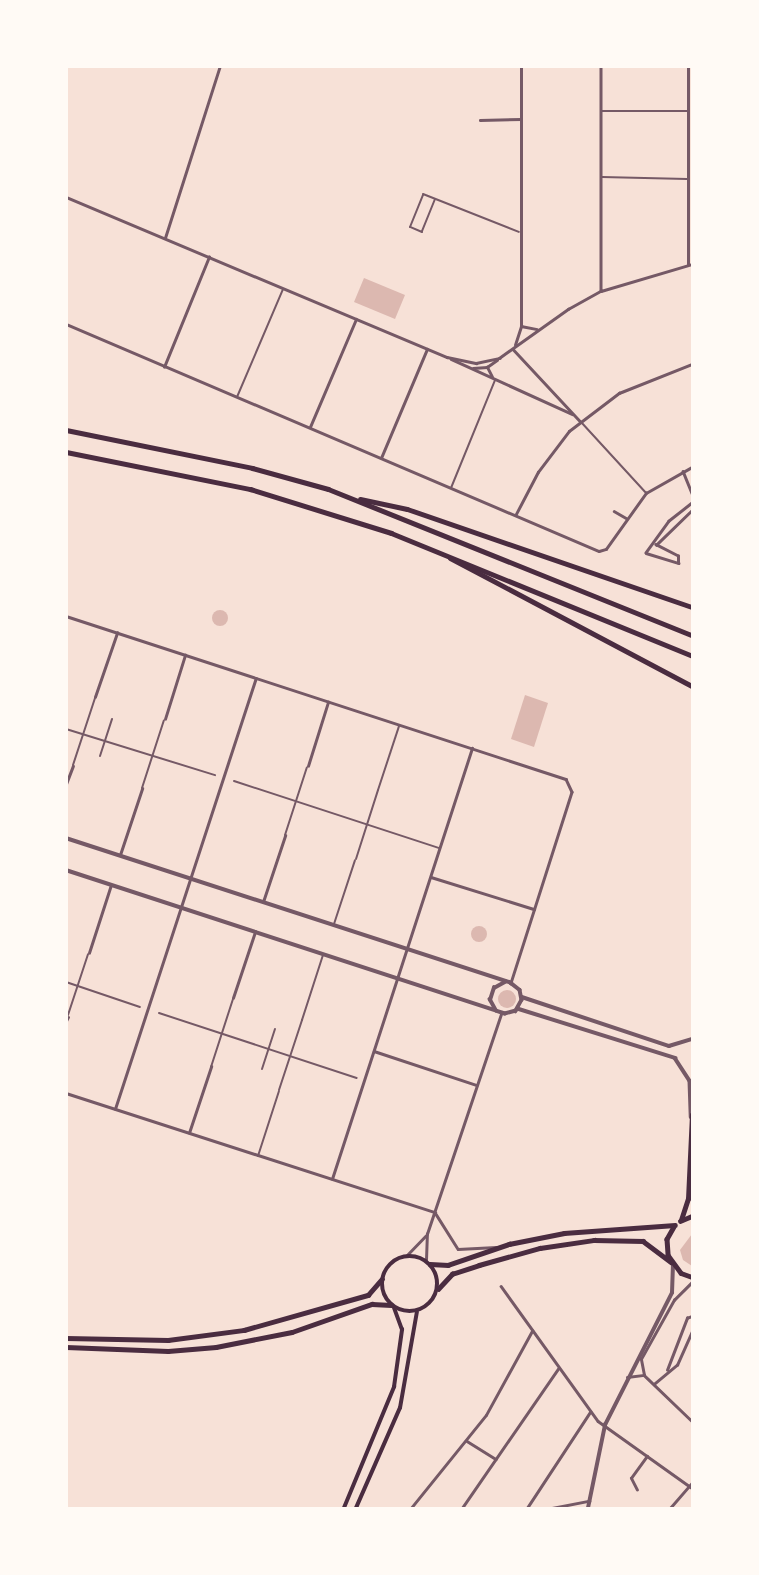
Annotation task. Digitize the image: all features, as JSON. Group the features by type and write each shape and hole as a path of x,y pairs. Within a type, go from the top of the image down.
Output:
{"highway":[{"path":"66,430 252,468 354,498 692,635"},
{"path":"66,452 250,489 429,547 692,656"},
{"path":"354,498 394,504 692,607"},
{"path":"429,547 692,686"}],"main road":[{"path":"681,1220 688,1199 692,1115"},
{"path":"672,1264 667,1247 675,1225 692,1216"},
{"path":"66,1338 168,1340 244,1331 368,1295 382,1279 390,1264 406,1256 448,1265 509,1244 564,1233 675,1225"},
{"path":"66,1347 168,1351 216,1348 292,1332 372,1304 417,1312 431,1303 438,1289 452,1274 574,1243 643,1241 692,1279"},
{"path":"428,1262 438,1289"},
{"path":"344,1508 392,1396 402,1330 384,1295 382,1279"},
{"path":"356,1508 400,1409 417,1312"}],"street":[{"path":"165,238 220,66"},
{"path":"601,66 601,291"},
{"path":"470,368 487,367 540,328 601,291 690,264 688,66"},
{"path":"513,349 521,326 520,67"},
{"path":"601,111 687,111"},
{"path":"480,120 521,119"},
{"path":"601,177 688,179"},
{"path":"435,199 422,232 410,227 423,194 521,233"},
{"path":"66,197 447,357 572,414"},
{"path":"164,367 209,257"},
{"path":"237,397 283,288"},
{"path":"310,427 356,319"},
{"path":"66,324 599,551 606,549 646,493 692,467"},
{"path":"521,326 530,331 540,328"},
{"path":"381,458 427,349"},
{"path":"513,349 646,493"},
{"path":"447,357 475,363 499,358"},
{"path":"516,516 544,464 580,421 646,379 692,364"},
{"path":"487,367 495,380"},
{"path":"451,489 495,380"},
{"path":"683,471 692,493"},
{"path":"692,503 670,521 646,553 678,563 678,556 656,545 692,510"},
{"path":"614,511 626,518"},
{"path":"66,616 569,782 572,792 511,983"},
{"path":"66,784 117,633"},
{"path":"120,856 186,655"},
{"path":"115,1109 256,678"},
{"path":"263,903 328,702"},
{"path":"100,756 112,719"},
{"path":"334,926 400,725"},
{"path":"66,729 215,775"},
{"path":"332,1179 472,748"},
{"path":"234,781 439,849"},
{"path":"66,838 511,983 522,997 668,1046 692,1040"},
{"path":"66,870 501,1014 519,1009 675,1058 690,1081 690,1129"},
{"path":"431,877 534,909"},
{"path":"67,1019 111,885"},
{"path":"189,1133 255,932"},
{"path":"258,1156 323,954"},
{"path":"66,982 140,1007"},
{"path":"496,1011 490,996 505,982"},
{"path":"519,1009 522,997"},
{"path":"159,1013 357,1078"},
{"path":"428,1262 427,1234 501,1014"},
{"path":"262,1069 275,1029"},
{"path":"374,1051 477,1085"},
{"path":"66,1093 435,1212 461,1250 509,1244"},
{"path":"406,1256 427,1234"},
{"path":"588,1508 605,1425 626,1377 672,1293 672,1264"},
{"path":"692,1279 674,1300 639,1362 644,1374 692,1421"},
{"path":"501,1286 590,1412 692,1485 670,1508"},
{"path":"667,1370 687,1318 692,1316"},
{"path":"411,1508 467,1441 532,1331"},
{"path":"654,1384 667,1370 677,1365 692,1331"},
{"path":"463,1508 558,1369"},
{"path":"626,1377 644,1374"},
{"path":"527,1508 590,1412"},
{"path":"467,1441 496,1459"},
{"path":"638,1490 631,1478 647,1455"},
{"path":"552,1508 589,1501"}],"shaded area":[{"path":"364,278 405,295 395,319 354,302"},
{"path":"220,610 226,612 226,624 220,626 214,624 212,618 214,612"},
{"path":"525,695 548,703 534,747 511,739"},
{"path":"479,926 485,928 485,940 479,942 473,940 471,934 473,928"},
{"path":"503,990 511,990 516,999 514,1006 503,1008 498,1003 498,995"},
{"path":"692,1234 692,1266 683,1260 680,1250"}]}
